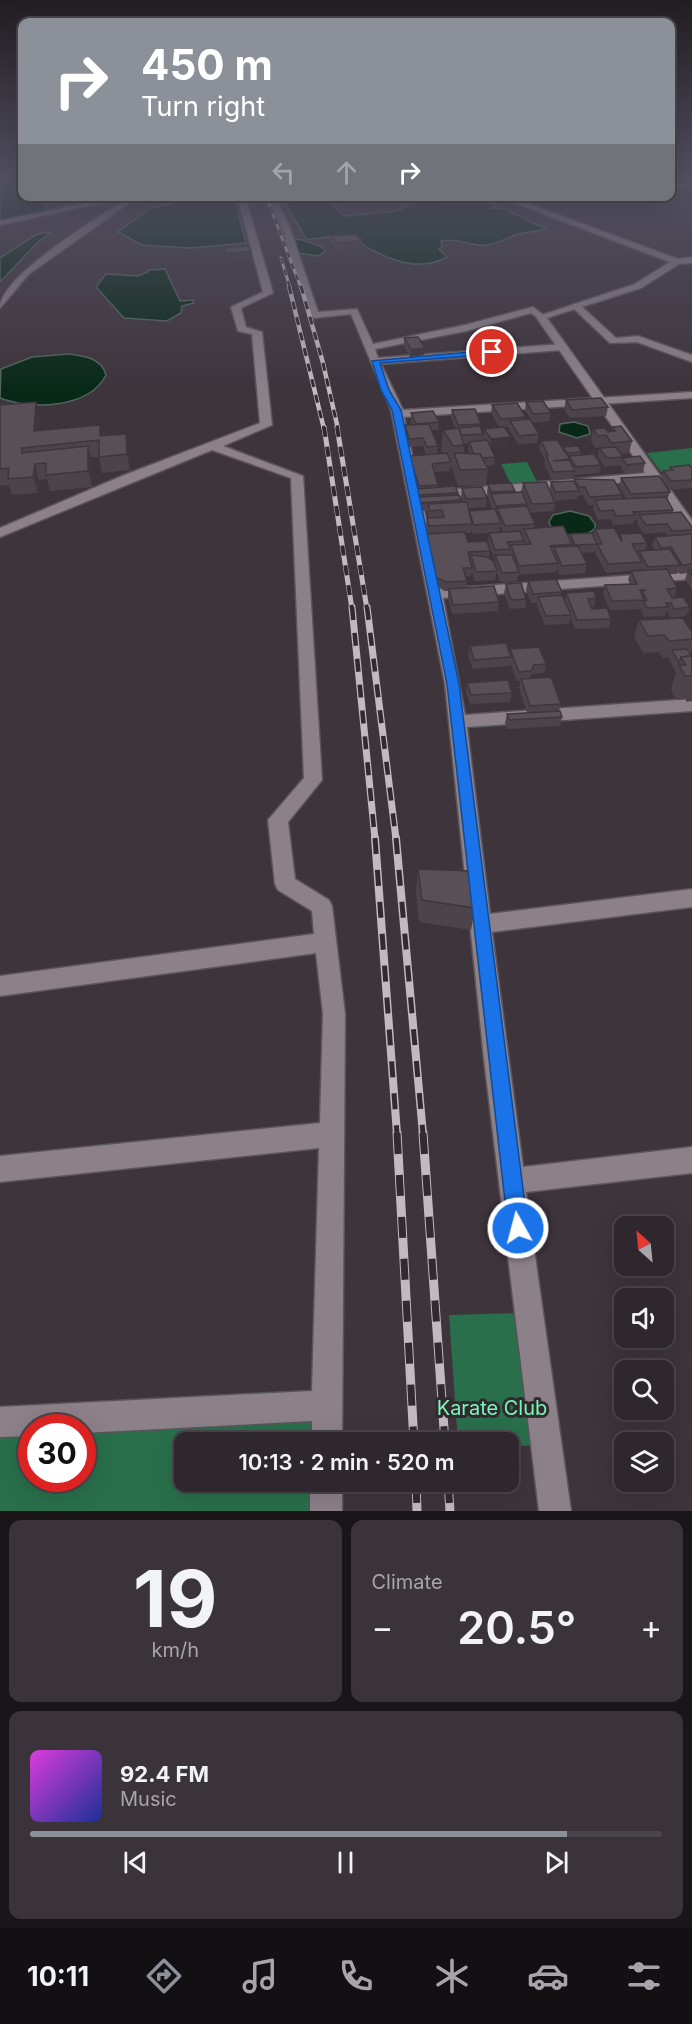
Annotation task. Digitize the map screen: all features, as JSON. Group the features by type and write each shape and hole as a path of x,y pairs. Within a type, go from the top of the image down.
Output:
{"street":[{"path":"0,305 26,272 61,248"},
{"path":"0,533 266,425 258,332 242,329 236,307 268,293 255,248"},
{"path":"292,248 314,315 354,311 373,354 385,390 397,414 453,684 512,1181 555,1511"},
{"path":"638,248 677,262"},
{"path":"541,317 638,286 677,262 692,260"},
{"path":"576,306 614,341 638,339 692,359"},
{"path":"373,354 533,309 541,317 692,530"},
{"path":"373,354 562,347"},
{"path":"397,414 692,395"},
{"path":"212,446 297,476 313,780 278,820 285,884 322,906 334,1014 327,1432"},
{"path":"413,496 654,477"},
{"path":"433,594 692,575"},
{"path":"457,722 692,705"},
{"path":"481,924 692,898"},
{"path":"0,986 326,942"},
{"path":"0,1169 332,1134"},
{"path":"512,1181 692,1160"},
{"path":"0,1422 327,1405"},
{"path":"326,1492 326,1511"}],"green space":[{"path":"692,448 692,469 661,472 647,453"},
{"path":"527,462 539,486 513,488 501,464"},
{"name":"Karate Club","path":"515,1313 533,1446 519,1445 519,1432 457,1432 449,1315"},
{"path":"327,1405 328,1432 174,1432 174,1492 329,1492 330,1511 0,1511 0,1430 18,1429 18,1492 96,1492 96,1423"}],"shaded area":[{"path":"16,248 33,248 0,282 0,258"},
{"path":"295,248 323,248 325,251 319,256 297,253"},
{"path":"369,248 441,248 439,249 447,257 428,264 409,263"},
{"path":"165,269 180,301 193,300 194,303 182,306 181,313 167,321 124,318 96,287 106,274 138,276 149,270"},
{"path":"68,354 92,359 104,369 106,375 98,386 86,395 58,404 42,405 12,402 0,398 1,369 32,357"},
{"path":"574,422 588,426 590,434 577,438 559,432 560,424"},
{"path":"570,511 589,516 595,528 585,534 573,536 551,527 549,522 553,515"}],"building":[{"path":"225,248 250,248 251,251 227,253"},
{"path":"418,337 425,348 411,349 404,338"},
{"path":"601,398 608,407 572,410 566,400"},
{"path":"543,401 551,413 533,414 526,402"},
{"path":"36,402 34,431 100,425 100,436 126,434 127,454 99,457 99,440 22,448 22,453 88,446 88,471 46,475 46,463 35,464 33,477 8,479 9,468 0,469 0,405"},
{"path":"517,403 526,417 501,419 492,405"},
{"path":"475,409 481,424 458,425 452,410"},
{"path":"433,411 439,422 416,424 411,413"},
{"path":"530,419 539,434 519,436 510,421"},
{"path":"429,424 438,446 427,447 423,438 409,439 405,425"},
{"path":"480,426 483,434 461,435 459,428 446,429"},
{"path":"621,426 632,441 611,443 606,435 598,436 593,429 605,428 608,432 615,431 612,427"},
{"path":"504,427 511,437 491,439 484,429"},
{"path":"459,428 464,445 453,446 443,430"},
{"path":"487,440 495,457 482,458 480,454 474,454 469,442"},
{"path":"557,440 570,459 553,461 569,460 575,471 553,472 541,441"},
{"path":"578,446 581,452 567,453 563,447"},
{"path":"616,447 623,457 607,458 599,448"},
{"path":"447,453 451,462 432,464 438,485 419,486 409,456"},
{"path":"454,453 480,454 488,469 460,470"},
{"path":"594,454 601,465 576,467 569,456"},
{"path":"640,456 645,463 627,465 622,458"},
{"path":"689,465 692,468 692,480 671,481 663,471 673,470 670,467"},
{"path":"659,476 670,492 631,494 621,478"},
{"path":"574,479 614,480 622,495 590,497 585,487 579,487"},
{"path":"574,481 579,491 555,492 551,482"},
{"path":"546,482 555,503 532,504 523,483"},
{"path":"511,483 515,491 491,492 488,484"},
{"path":"455,486 458,493 417,495 416,489"},
{"path":"482,487 487,498 466,499 462,488"},
{"path":"522,492 527,504 496,506 491,494"},
{"path":"459,495 461,500 420,503 418,497"},
{"path":"666,497 673,510 633,512 635,515 616,516 613,510 600,511 595,500"},
{"path":"467,502 472,524 429,526 427,518 444,517 442,510 430,511 428,504"},
{"path":"527,506 535,524 505,526 497,508"},
{"path":"495,509 501,523 474,525 469,511"},
{"path":"681,512 692,530 672,531 667,524 646,525 639,515"},
{"path":"563,526 572,544 550,546 558,563 519,566 511,545 531,544 524,529"},
{"path":"614,528 622,542 620,534 641,533 647,543 632,544 642,562 608,564 597,544 602,544 595,529"},
{"path":"520,531 524,541 507,542 510,549 495,550 489,533"},
{"path":"465,532 468,542 487,541 490,551 468,552 472,568 463,568 467,581 446,582 435,577 425,534"},
{"path":"592,533 597,544 575,545 570,534"},
{"path":"692,534 692,564 682,565 671,547 661,548 655,537"},
{"path":"578,546 587,564 562,566 554,547"},
{"path":"670,549 680,565 648,567 639,551"},
{"path":"471,555 488,557 494,562 497,571 476,572"},
{"path":"495,555 512,555 519,572 502,573"},
{"path":"667,569 677,588 667,589 672,598 683,597 690,607 674,609 671,603 666,603 668,607 647,608 644,602 647,600 642,591 646,590 640,590 644,600 612,601 605,585 637,584 631,571"},
{"path":"556,579 562,592 533,594 528,581"},
{"path":"521,583 526,599 511,600 506,584"},
{"path":"494,586 499,602 453,605 449,589"},
{"path":"594,591 596,598 588,599 592,609 607,608 611,619 577,620 566,593"},
{"path":"562,595 571,615 546,616 538,597"},
{"path":"683,618 692,632 692,639 669,641 664,635 648,636 639,620"},
{"path":"506,643 511,657 474,660 470,646"},
{"path":"539,647 546,664 534,665 531,671 519,672 510,649"},
{"path":"687,649 691,656 681,657 679,663 672,650"},
{"path":"692,656 692,676 685,676 679,665 686,665 681,657"},
{"path":"551,677 561,704 530,706 521,679"},
{"path":"508,680 512,693 471,695 467,683"},
{"path":"560,711 562,717 509,720 507,714"},
{"path":"418,869 471,871 475,908 422,900"}],"railway":[{"path":"286,248 301,288"},
{"path":"281,258 290,288"},
{"path":"289,286 324,429"},
{"path":"301,286 323,363 338,429"},
{"path":"324,427 352,609"},
{"path":"337,427 367,609"},
{"path":"352,607 375,839"},
{"path":"367,607 396,839"},
{"path":"375,838 397,1134"},
{"path":"396,838 423,1134"},
{"path":"397,1133 413,1432"},
{"path":"423,1133 444,1432"},
{"path":"416,1492 417,1511"},
{"path":"449,1492 450,1511"}],"route":[{"path":"492,352 376,361 385,390 397,410 426,564 453,684 518,1228"}]}
